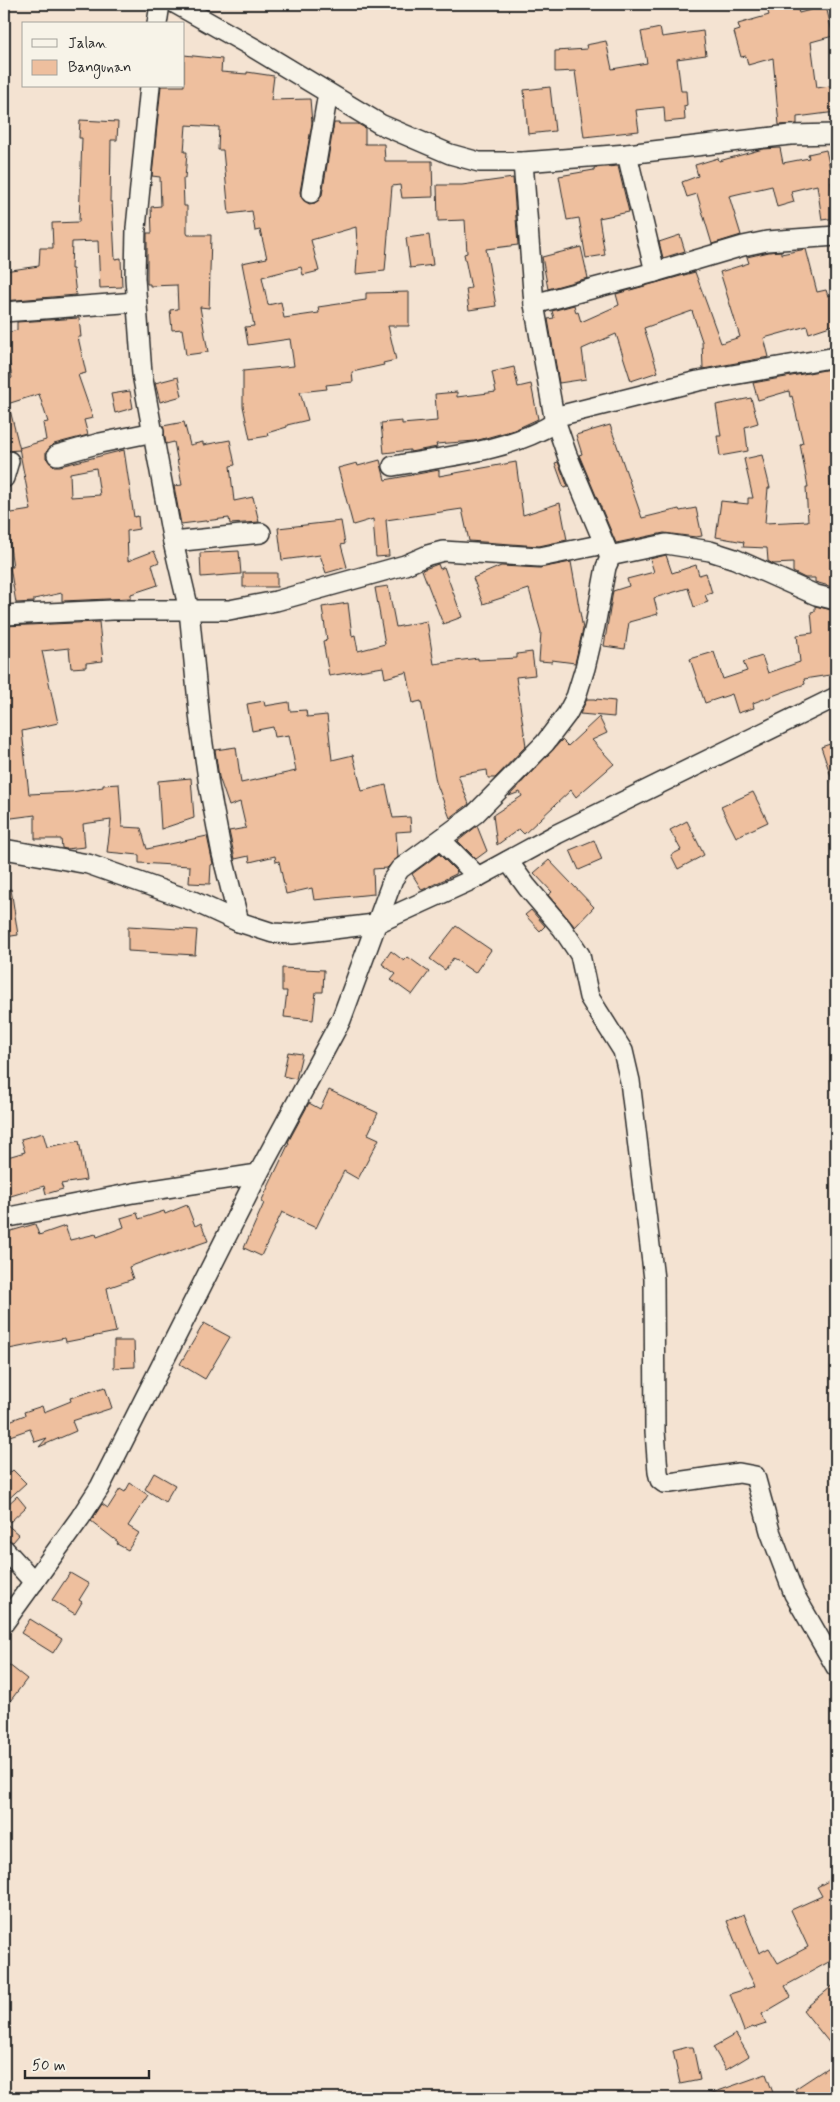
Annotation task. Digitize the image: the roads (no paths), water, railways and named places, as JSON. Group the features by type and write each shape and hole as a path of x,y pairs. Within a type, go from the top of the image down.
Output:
{"street":[{"path":"157,22 160,4"},
{"path":"176,4 254,48 380,124 450,154 479,162 523,162 628,154 790,135 836,134"},
{"path":"150,88 136,228 136,302 142,374 173,542 189,610 200,723 209,786 222,854 239,922"},
{"path":"311,193 328,93"},
{"path":"628,154 655,272"},
{"path":"4,1623 100,1487 258,1174 341,1020 390,885 400,869 475,814 545,743 567,714 576,697 595,626 606,567 607,551 567,455 555,420 534,304 523,162"},
{"path":"534,304 655,272 743,246 767,241 836,236"},
{"path":"4,312 136,302"},
{"path":"393,466 499,446 528,437 555,420 698,381 836,357"},
{"path":"56,455 100,443 154,432"},
{"path":"173,542 261,533"},
{"path":"4,612 229,610 276,601 405,565 443,551 540,557 607,551 626,552 666,544 710,551 735,559 816,595 836,600"},
{"path":"4,849 88,864 193,901 239,922 273,933 373,933 557,834 836,697"},
{"path":"441,840 478,877"},
{"path":"508,861 527,887 562,928 580,955 589,997 623,1051 630,1081 654,1279 655,1431 660,1480 664,1483 670,1483 739,1472 755,1476 770,1531 794,1594 836,1667"},
{"path":"4,1218 133,1193 258,1174"},
{"path":"4,1549 34,1582"}]}
